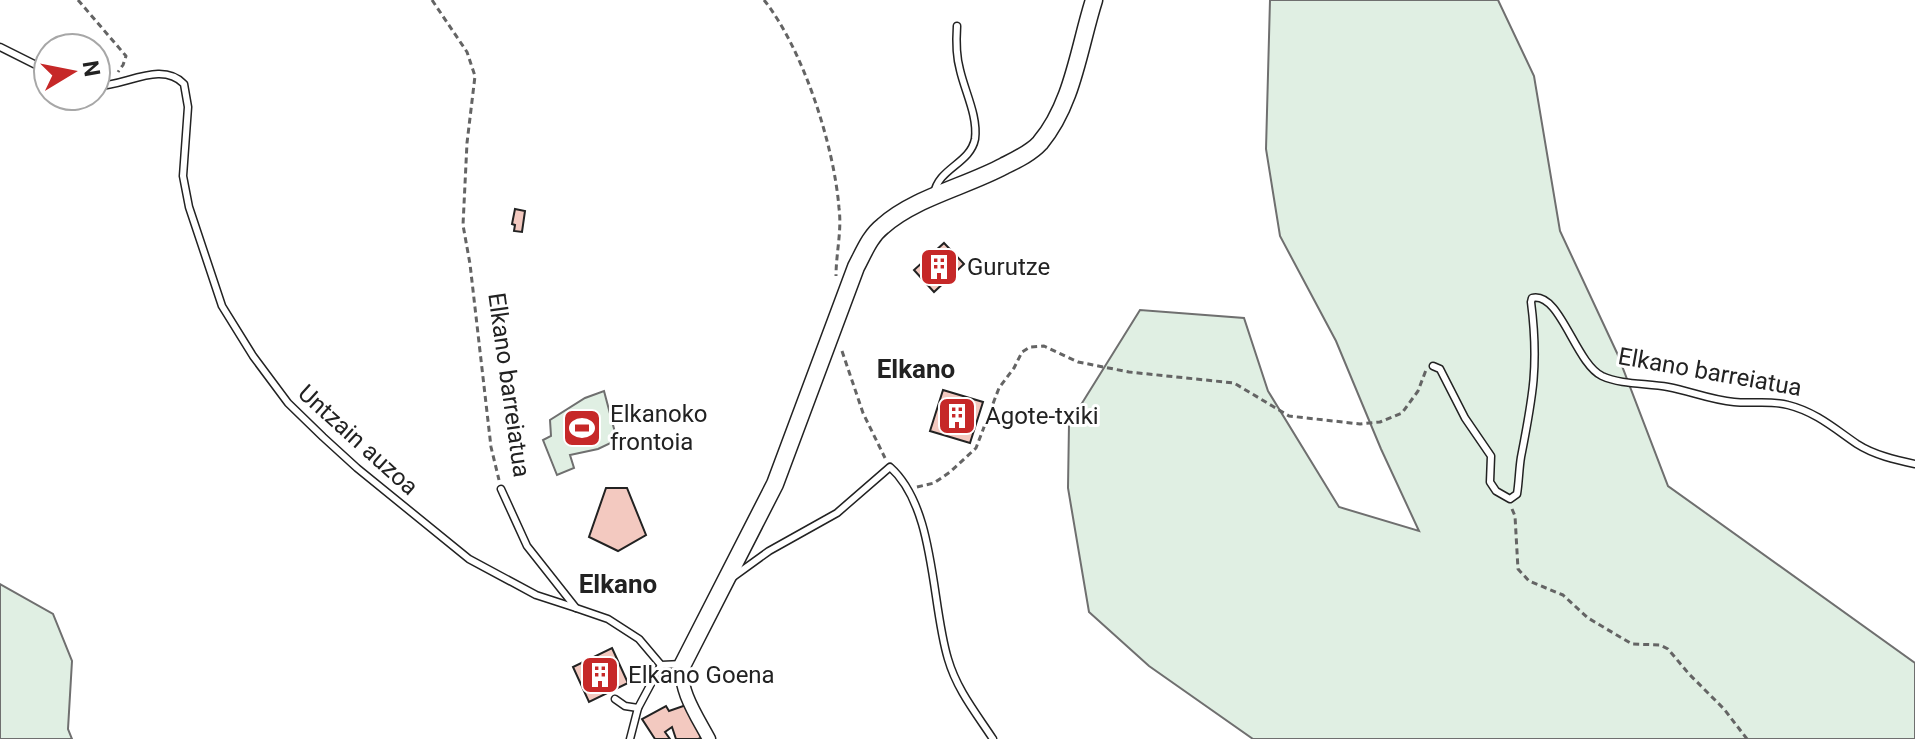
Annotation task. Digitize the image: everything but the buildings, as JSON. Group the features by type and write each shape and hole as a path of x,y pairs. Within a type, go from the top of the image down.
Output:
{"street":[{"path":"709,739 687,694 682,678 683,664 775,484 856,267 877,232 897,215 1002,167 1032,150 1043,139 1054,124 1065,98 1094,0"}],"lane":[{"path":"934,197 941,178 965,157 975,139 973,114 958,61 957,26"},
{"path":"0,47 32,63"},
{"name":"Untzain auzoa","path":"112,85 160,73 171,74 184,84 188,107 183,176 194,225 222,306 253,356 288,403 357,468 469,559 529,591 576,608"},
{"name":"Elkano barreiatua","path":"1507,498 1517,494 1534,395 1537,362 1531,302 1532,298 1537,297 1544,299 1562,319 1586,363 1600,375 1687,390 1731,402 1770,401 1790,405 1825,421 1859,445 1892,459 1915,464"},
{"path":"1433,366 1440,369 1465,418 1491,456 1490,482 1496,491 1507,498"},
{"path":"722,587 769,551 837,513 890,467 907,490 931,561 942,634 952,671 965,698 993,739"},
{"name":"Elkano barreiatua","path":"501,489 527,546 576,608"},
{"path":"576,608 608,619 639,639 661,665"},
{"path":"661,665 683,664"},
{"path":"630,739 638,708 661,665"},
{"path":"615,699 625,706 638,708"}],"path":[{"path":"78,0 126,56 115,76"},
{"name":"Elkano barreiatua","path":"432,0 467,52 475,76 467,143 463,225 491,447 501,489"},
{"path":"764,0 797,51 832,167 840,208 836,280"},
{"path":"838,318 838,339 863,413 890,467"},
{"path":"907,490 934,483 969,456 981,438 999,388 1022,352 1030,347 1044,346 1078,362 1129,372 1234,383 1289,416 1360,424 1380,422 1402,413 1418,391 1428,368 1433,366"},
{"path":"1507,498 1515,516 1518,569 1529,581 1563,595 1588,618 1632,644 1660,645 1668,649 1724,709 1747,739"}],"green space":[{"path":"1270,0 1498,0 1534,76 1560,231 1617,353 1668,486 1915,663 1915,739 1253,739 1149,666 1089,612 1068,488 1069,424 1140,310 1244,318 1268,391 1339,507 1419,531 1336,341 1280,236 1266,149"},
{"name":"Elkanoko frontoia","path":"604,391 617,440 598,449 570,455 574,468 557,475 543,440 551,436 550,420 585,398"},
{"path":"0,584 53,614 72,661 68,729 72,739 0,739"}],"place":[{"name":"Gurutze","path":"939,267"},
{"name":"Agote-txiki","path":"957,416"},
{"name":"Elkanoko frontoia","path":"582,428"},
{"name":"Elkano Goena","path":"600,675"}],"district":[{"name":"Elkano","path":"916,369"},
{"name":"Elkano","path":"618,584"}]}
